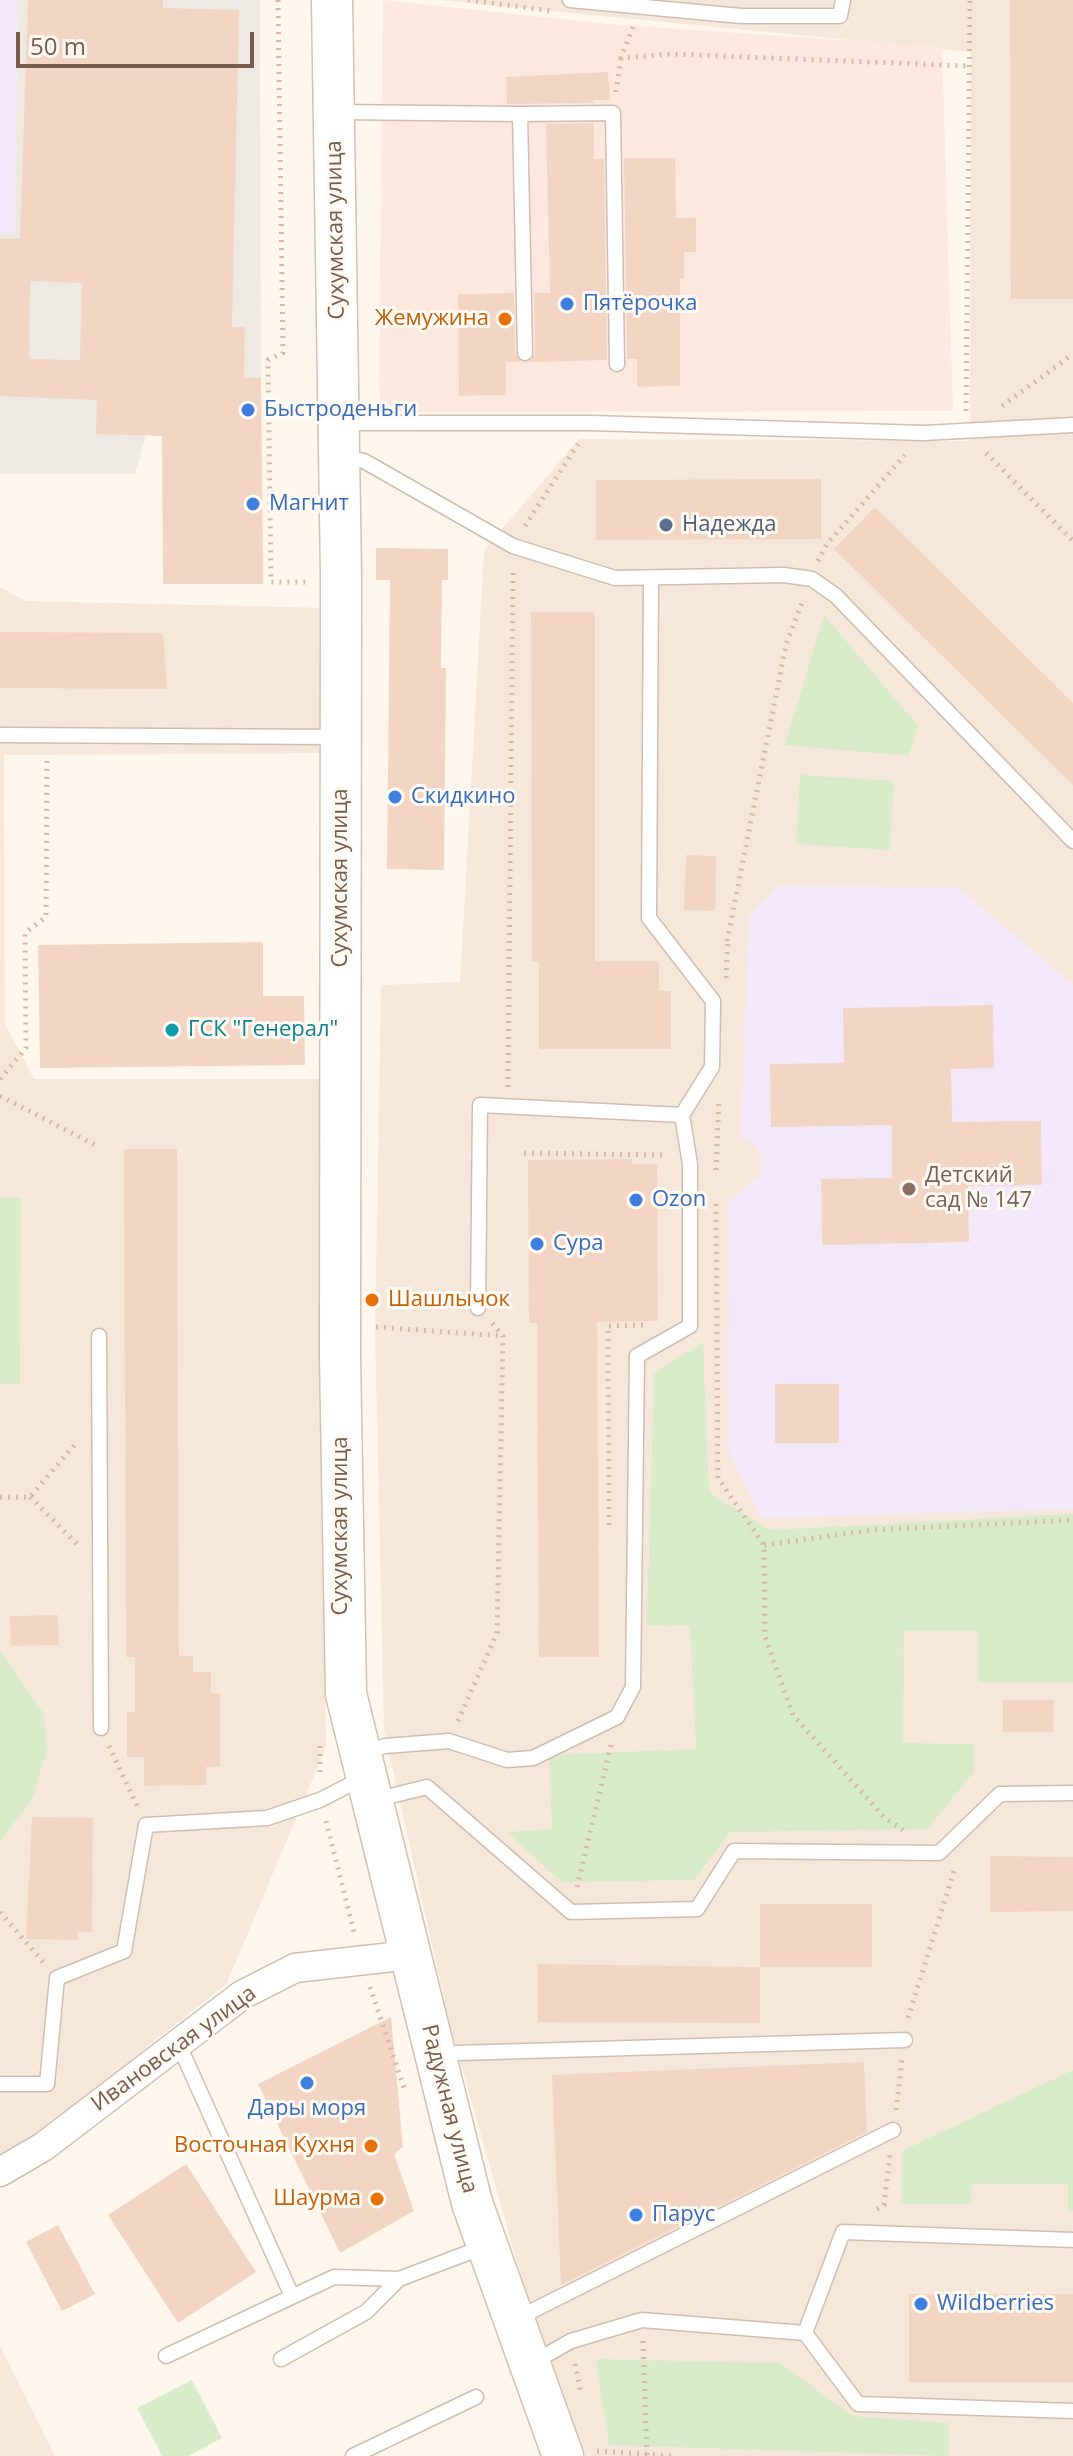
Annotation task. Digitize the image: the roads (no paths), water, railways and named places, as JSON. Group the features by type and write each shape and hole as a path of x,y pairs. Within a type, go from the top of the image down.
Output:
{"main road":[{"name":"Сухумская улица","path":"332,0 342,737 343,1655 346,1694 365,1777"},
{"name":"Радужная улица","path":"365,1777 486,2246 531,2364 578,2453"}],"street":[{"name":"Ивановская улица","path":"0,2172 43,2147 242,1995 295,1968 410,1955"}],"lane":[{"path":"570,0 741,16 840,16 843,0"},
{"path":"334,112 613,113 617,364"},
{"path":"520,114 525,353"},
{"path":"339,440 591,423 924,433 1073,425"},
{"path":"339,440 364,461 513,546 615,578 784,575 812,579 836,596 1073,841"},
{"path":"0,2084 47,2084 57,1978 124,1951 146,1825 267,1818 320,1800 365,1777 385,1746 449,1741 507,1760 533,1758 617,1717 633,1687 637,1356 690,1326 690,1164 682,1115 712,1067 713,1001 649,918 651,579"},
{"path":"0,735 342,737"},
{"path":"478,1308 480,1105 682,1115"},
{"path":"99,1336 101,1728"},
{"path":"365,1777 427,1787 571,1912 697,1909 734,1851 939,1853 1000,1794 1073,1793"},
{"path":"457,2053 905,2040"},
{"path":"178,2043 292,2296"},
{"path":"514,2320 893,2130"},
{"path":"805,2333 843,2232 1073,2240"},
{"path":"166,2356 334,2277 399,2279 486,2246"},
{"path":"281,2359 366,2312 399,2279"},
{"path":"531,2364 571,2341 642,2320 805,2333 858,2404 1073,2411"},
{"path":"353,2456 476,2397"}],"place":[{"name":"Пятёрочка","path":"567,304"},
{"name":"Жемужина","path":"505,319"},
{"name":"Быстроденьги","path":"248,410"},
{"name":"Магнит","path":"253,504"},
{"name":"Надежда","path":"666,525"},
{"name":"Скидкино","path":"395,797"},
{"name":"ГСК \"Генерал\"","path":"172,1030"},
{"name":"Детский сад № 147","path":"909,1189"},
{"name":"Ozon","path":"636,1200"},
{"name":"Сура","path":"537,1244"},
{"name":"Шашлычок","path":"372,1300"},
{"name":"Дары моря","path":"307,2083"},
{"name":"Восточная Кухня","path":"371,2146"},
{"name":"Шаурма","path":"377,2199"},
{"name":"Парус","path":"636,2215"},
{"name":"Wildberries","path":"921,2304"}]}
